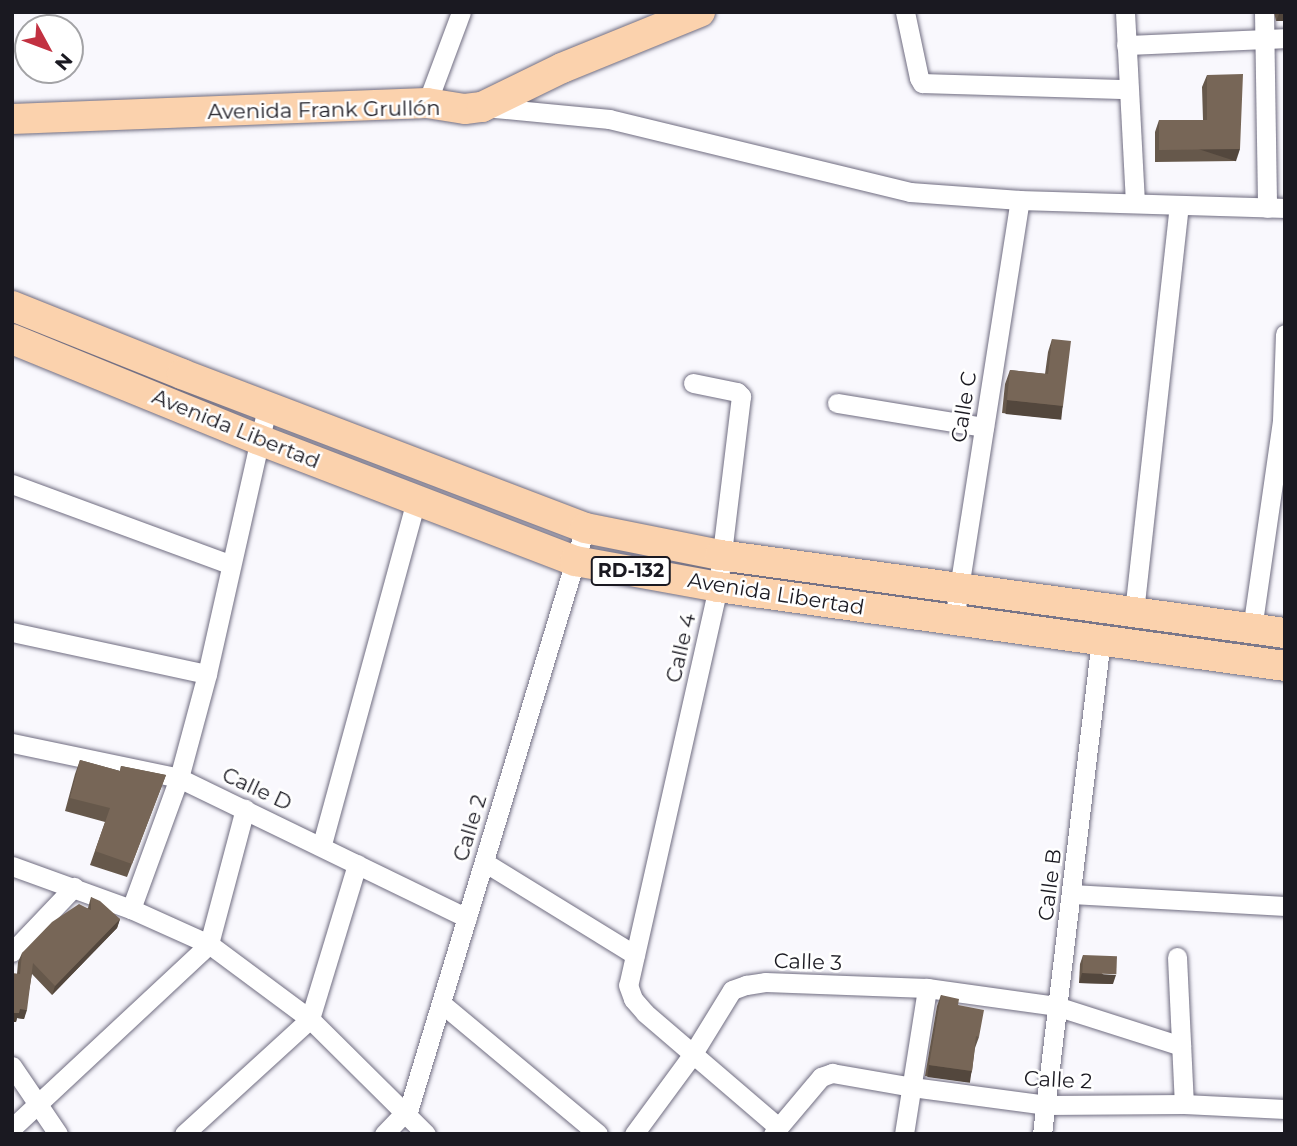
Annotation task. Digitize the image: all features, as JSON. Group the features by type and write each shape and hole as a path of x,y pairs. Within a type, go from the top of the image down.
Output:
{"main road":[{"name":"Avenida Frank Grullón","path":"12,120 427,103 465,109 482,107 658,21 700,12"},
{"name":"Avenida Libertad","path":"12,306 267,407 586,528 720,555 960,586 1285,633"},
{"name":"Avenida Libertad","path":"12,340 257,439 575,561 718,586 1285,666"}],"street":[{"path":"427,103 461,12"},
{"path":"905,12 922,83 1128,89"},
{"path":"1125,12 1135,203"},
{"path":"482,107 608,119 910,192 1020,200 1276,208 1264,12"},
{"path":"1126,45 1285,38"},
{"name":"Calle C","path":"954,620 1020,200"},
{"path":"1134,612 1180,205"},
{"path":"1252,629 1282,420 1285,334"},
{"name":"Calle 4","path":"635,955 718,586 741,396 737,392 693,383"},
{"path":"837,403 984,427"},
{"path":"131,909 179,778 207,674 257,439 267,407"},
{"path":"322,845 406,496 407,460"},
{"path":"12,484 229,564"},
{"name":"Calle 2","path":"384,1134 409,1108 586,528"},
{"path":"12,632 207,674"},
{"name":"Calle B","path":"1042,1134 1101,642"},
{"name":"Calle D","path":"12,743 179,778 322,845 467,918"},
{"path":"12,1128 208,944 245,809"},
{"path":"484,862 635,955 628,985 633,999 776,1131"},
{"path":"184,1134 310,1019 357,864"},
{"path":"12,866 131,909 208,944 310,1019 426,1134"},
{"path":"12,952 74,887"},
{"path":"1072,894 1285,906"},
{"path":"1177,957 1184,1104"},
{"name":"Calle 3","path":"634,1134 692,1055 732,990 746,985 765,982 928,988 1056,1006 1181,1046"},
{"path":"904,1134 928,988"},
{"path":"441,1003 598,1134"},
{"path":"12,1066 58,1134"},
{"name":"Calle 2","path":"776,1131 821,1077 832,1073 1047,1105 1184,1104 1285,1109"}],"building":[{"path":"1243,74 1240,149 1159,150 1159,120 1207,120 1207,75"},
{"path":"1052,339 1071,341 1063,406 1007,400 1010,370 1048,374"},
{"path":"80,760 120,771 121,766 166,775 132,864 95,851 110,808 70,798"},
{"path":"91,897 100,901 120,919 55,986 33,963 27,1010 20,1009 19,1013 12,1013 12,973 20,974 22,953 52,922 79,904 91,910"},
{"path":"1083,955 1117,956 1116,974 1082,973"},
{"path":"941,995 959,999 958,1005 984,1010 979,1037 976,1036 972,1071 929,1065"}]}
